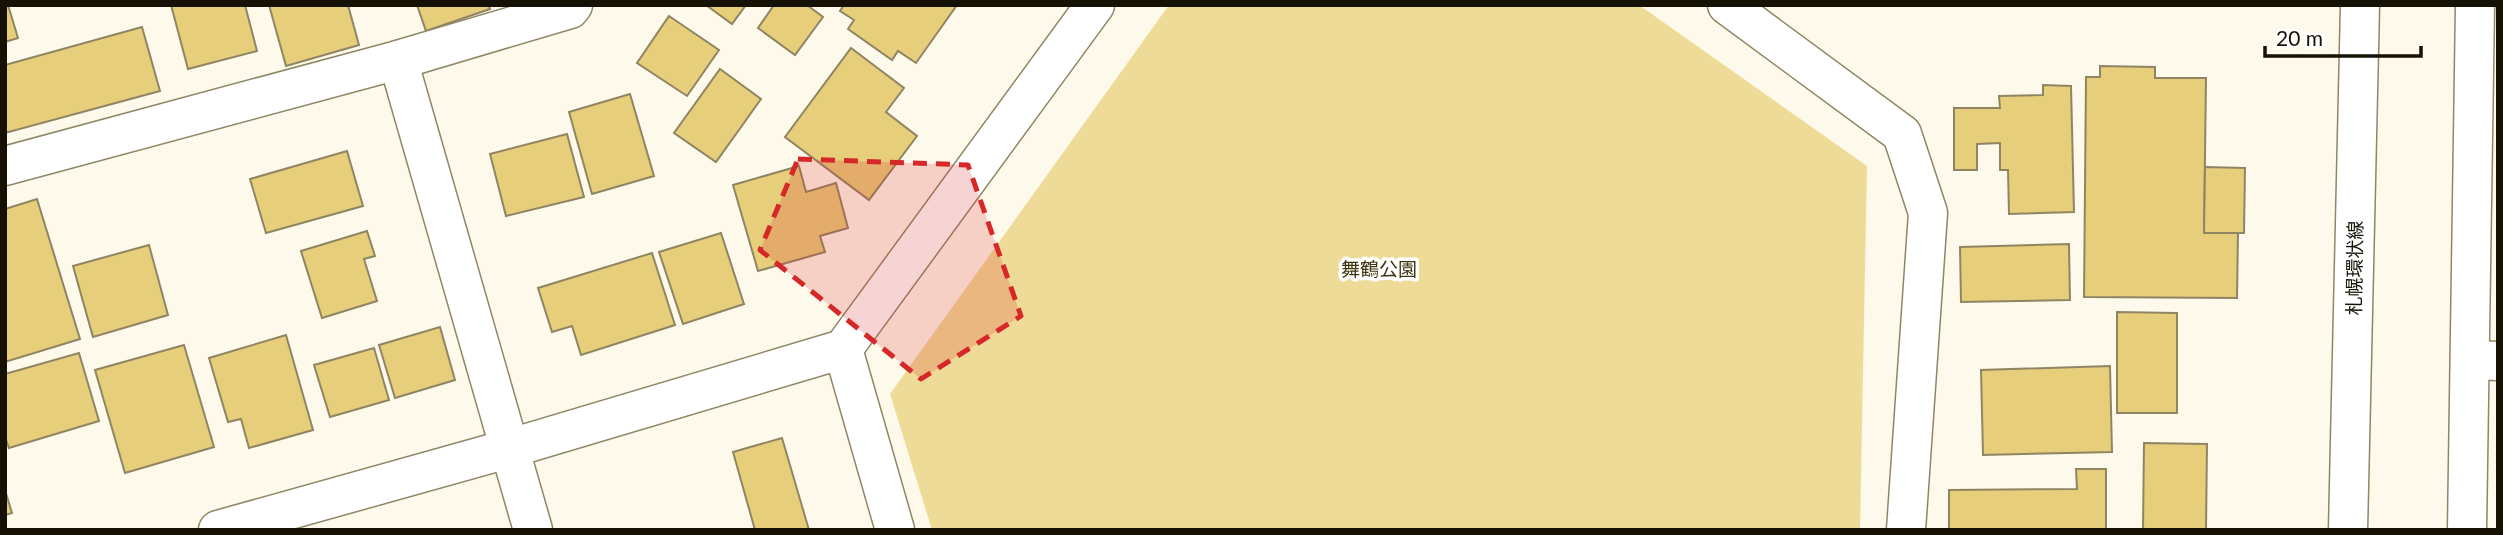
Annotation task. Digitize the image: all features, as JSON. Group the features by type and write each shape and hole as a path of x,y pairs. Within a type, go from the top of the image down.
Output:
{"street":[{"path":"5,166 398,60 570,9 573,5"},
{"path":"218,530 511,448 843,349 1096,5"},
{"path":"1727,5 1902,134 1928,213 1906,530"},
{"name":"札幌環状線","path":"2348,530 2360,5"},
{"path":"2467,530 2484,360 2474,5"},
{"path":"398,60 533,530"},
{"path":"843,349 895,530"}],"highlighted area":[{"path":"798,159 968,165 1021,316 921,379 760,250"}],"green space":[{"name":"舞鶴公園","path":"1169,5 1639,5 1867,166 1860,530 932,530 890,394"}],"building":[{"path":"5,5 8,5 18,38 5,42"},
{"path":"171,5 245,5 257,51 188,69"},
{"path":"269,5 348,5 359,45 286,66"},
{"path":"417,5 489,5 490,9 426,31"},
{"path":"706,5 746,5 732,24"},
{"path":"774,5 807,5 823,17 795,55 758,28"},
{"path":"844,5 957,5 916,63 898,51 892,60 848,29 854,20 840,11"},
{"path":"669,16 719,50 687,96 637,63"},
{"path":"142,27 160,91 5,133 5,65"},
{"path":"851,48 904,88 886,112 917,136 869,200 785,137"},
{"path":"2100,66 2155,67 2155,78 2206,78 2204,233 2238,233 2237,298 2084,297 2086,77 2100,77"},
{"path":"720,69 761,99 716,162 674,133"},
{"path":"2043,85 2071,86 2074,212 2009,214 2008,170 2000,170 2000,143 1977,144 1977,170 1954,170 1954,108 2000,108 1999,96 2043,95"},
{"path":"630,94 654,176 592,194 569,112"},
{"path":"567,134 584,197 506,216 490,154"},
{"path":"347,151 363,206 266,233 250,179"},
{"path":"799,166 806,192 836,183 848,228 820,236 825,252 758,271 733,185"},
{"path":"2205,167 2245,168 2244,233 2204,233"},
{"path":"37,199 80,339 5,362 5,209"},
{"path":"367,231 375,256 364,259 377,301 322,318 301,251"},
{"path":"721,233 744,304 683,324 659,252"},
{"path":"2069,244 2070,300 1961,302 1960,247"},
{"path":"149,245 168,315 93,337 73,266"},
{"path":"652,253 675,325 581,355 572,326 552,332 538,288"},
{"path":"2117,312 2177,313 2177,413 2117,413"},
{"path":"440,327 455,380 395,398 379,345"},
{"path":"286,335 313,430 249,448 241,419 228,422 209,358"},
{"path":"184,345 214,447 125,473 95,370"},
{"path":"374,348 389,400 330,417 314,365"},
{"path":"79,353 99,421 9,448 5,437 5,374"},
{"path":"2110,366 2112,452 1983,455 1981,370"},
{"path":"782,438 809,530 755,530 733,452"},
{"path":"2144,443 2207,444 2206,530 2143,530"},
{"path":"2076,469 2106,469 2106,530 1949,530 1949,490 2077,489"},
{"path":"5,490 12,513 5,515"}]}
